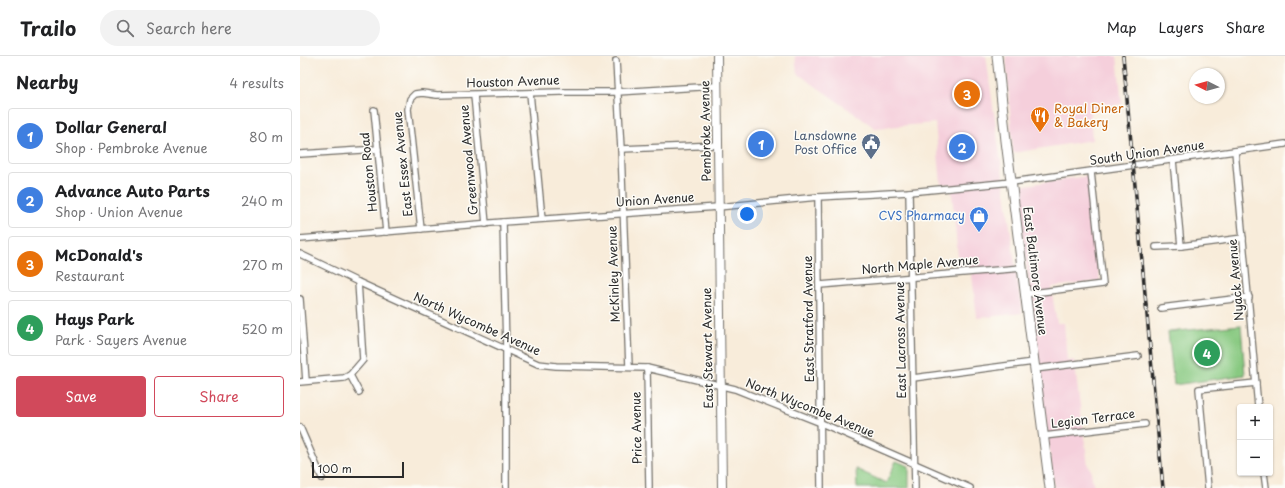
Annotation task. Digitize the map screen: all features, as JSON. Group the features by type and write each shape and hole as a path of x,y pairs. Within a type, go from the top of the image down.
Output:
{"main road":[{"name":"East Baltimore Avenue","path":"997,56 1006,141 1050,488"}],"street":[{"name":"Pembroke Avenue","path":"717,56 718,207"},
{"name":"McKinley Avenue","path":"616,61 621,149 629,367"},
{"path":"617,92 716,86"},
{"name":"Houston Avenue","path":"411,97 418,93 437,95 474,95 617,92"},
{"path":"530,93 542,219"},
{"name":"Greenwood Avenue","path":"474,95 486,224"},
{"name":"East Essex Avenue","path":"411,97 408,109 421,229"},
{"name":"Houston Road","path":"374,110 386,232"},
{"name":"South Union Avenue","path":"1012,182 1285,144"},
{"path":"621,149 718,145"},
{"path":"300,154 378,149"},
{"name":"Nyack Avenue","path":"1235,151 1258,404"},
{"path":"1173,160 1180,246"},
{"path":"1026,294 1103,284 1091,172"},
{"name":"Union Avenue","path":"300,239 542,219 718,207 818,197 909,192 1012,182"},
{"name":"East Lacross Avenue","path":"909,192 915,488"},
{"name":"East Stratford Avenue","path":"818,197 821,488"},
{"name":"East Stewart Avenue","path":"718,207 722,488"},
{"path":"503,222 506,349 506,488"},
{"path":"1156,247 1180,246 1243,238"},
{"name":"North Wycombe Avenue","path":"300,254 538,364 556,366 647,368 747,393 821,423 970,488"},
{"name":"North Maple Avenue","path":"820,285 911,276 1022,268"},
{"path":"300,299 305,382 344,378 350,375 363,360 358,282"},
{"path":"1160,308 1249,297"},
{"path":"913,378 1138,356"},
{"name":"Price Avenue","path":"647,368 649,488"},
{"path":"350,375 359,392"},
{"path":"1208,488 1199,389 1256,383"},
{"name":"Legion Terrace","path":"1044,436 1144,424"},
{"path":"300,427 322,478"},
{"path":"1264,476 1266,488"}],"shaded area":[{"path":"795,56 986,56 1022,313 977,318 971,267 959,268 951,184 941,184 935,123 875,128 797,73"},
{"path":"1006,56 1117,56 1122,104 1090,110 1092,140 1013,153"},
{"path":"1088,176 1100,281 1051,287 1057,323 1064,323 1067,361 1074,360 1088,466 1090,467 1094,488 1054,488 1017,190 1019,186"}],"green space":[{"path":"1241,325 1245,375 1174,385 1168,332"},
{"path":"896,461 909,466 909,488 857,488 856,469 886,483"}],"railway":[{"path":"1123,56 1163,488"}],"place":[{"name":"McDonald's","path":"967,94"},
{"name":"Royal Diner & Bakery","path":"1040,133"},
{"name":"Dollar General","path":"761,144"},
{"name":"Advance Auto Parts","path":"962,147"},
{"name":"Lansdowne Post Office","path":"871,160"},
{"name":"CVS Pharmacy","path":"979,233"},
{"name":"Hays Park","path":"1207,353"}]}
